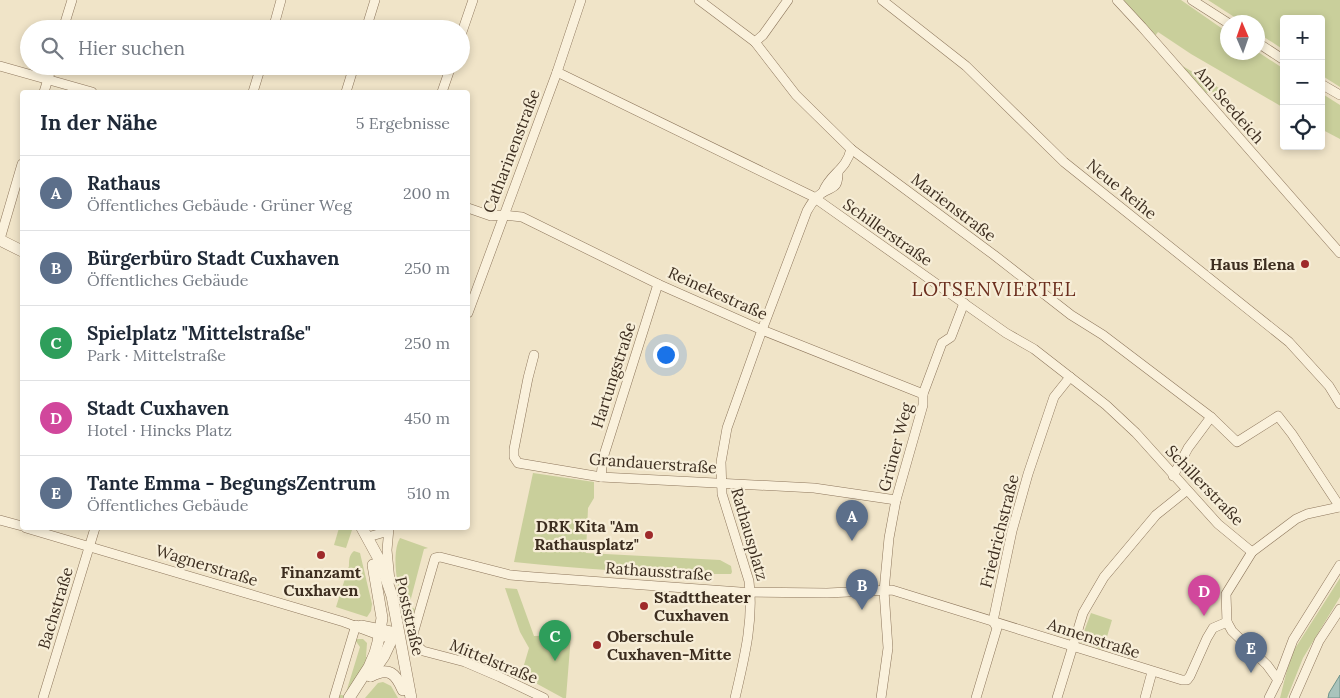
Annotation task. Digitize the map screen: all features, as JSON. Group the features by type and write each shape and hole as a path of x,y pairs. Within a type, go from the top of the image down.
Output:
{"street":[{"path":"66,20 72,0"},
{"path":"275,20 281,0"},
{"path":"369,20 375,0"},
{"path":"466,20 473,0"},
{"name":"Catharinenstraße","path":"470,308 557,72 581,0"},
{"name":"Marienstraße","path":"699,0 755,42 796,95 851,149 994,255 1071,315 1103,335 1211,417 1237,442 1278,416 1340,507"},
{"path":"755,42 763,35 788,0"},
{"name":"Neue Reihe","path":"882,0 966,66 1064,162 1289,342 1328,386 1340,404"},
{"name":"Am Seedeich","path":"1117,0 1340,253"},
{"path":"1192,0 1220,18"},
{"path":"1265,48 1280,57"},
{"path":"0,66 20,71"},
{"name":"Schillerstraße","path":"557,72 815,199 1006,333 1034,349 1106,405 1136,433 1186,491 1218,524 1252,552"},
{"path":"33,75 85,90"},
{"path":"45,90 49,75"},
{"path":"254,90 258,75"},
{"path":"347,90 351,75"},
{"path":"443,90 448,75"},
{"path":"1325,86 1340,95"},
{"path":"815,199 823,192 832,190 838,182 838,173 847,161 851,149"},
{"path":"20,171 0,240 20,250"},
{"name":"Rathausplatz","path":"735,698 750,629 751,592 750,581 727,513 721,483 721,462 727,428 762,330 807,212 815,199"},
{"name":"Reinekestraße","path":"470,209 492,216 522,217 658,284 762,330 923,394"},
{"name":"Hartungstraße","path":"601,477 603,458 658,284"},
{"name":"Grüner Weg","path":"881,698 888,648 884,591 896,500 924,404 923,394 942,343 951,337 964,303"},
{"name":"Grandauerstraße","path":"534,355 514,449 514,457 518,463 601,477 789,486 833,490 896,500"},
{"name":"Friedrichstraße","path":"976,698 997,628 992,621 1012,531 1028,474 1054,398 1070,377"},
{"path":"1173,476 1188,448 1211,417"},
{"path":"1056,698 1083,613 1104,577 1156,515 1186,491"},
{"path":"1278,680 1267,665 1232,631 1227,622 1226,594 1252,552 1301,516 1340,507"},
{"name":"Wagnerstraße","path":"0,520 20,526"},
{"name":"Wagnerstraße","path":"34,530 388,635"},
{"name":"Bachstraße","path":"43,698 94,530"},
{"path":"367,536 386,530"},
{"path":"388,530 387,550 392,596"},
{"name":"Poststraße","path":"367,536 373,565 384,596 388,635 407,696"},
{"name":"Poststraße","path":"367,536 380,561 392,596 388,635"},
{"name":"Rathausstraße","path":"413,634 434,558 440,557 510,575 751,592 884,591"},
{"path":"1269,698 1278,680 1292,640 1340,565"},
{"name":"Annenstraße","path":"884,591 892,590 1182,680 1187,680 1213,628 1227,622"},
{"path":"1294,698 1319,641 1340,609"},
{"path":"334,698 356,626"},
{"name":"Mittelstraße","path":"413,634 415,643 423,651 465,662 544,698"},
{"path":"355,698 384,656 388,635"},
{"path":"349,698 369,667 375,653 388,635"},
{"path":"370,677 378,672 387,672 395,676 407,696"},
{"path":"1145,698 1152,672"}],"green space":[{"path":"1121,0 1181,0 1220,27 1220,60 1265,60 1265,57 1280,66 1280,106 1191,54 1158,32 1155,36"},
{"path":"1208,0 1340,0 1340,87 1325,78 1325,15 1280,15 1280,47 1265,38 1265,15 1231,15"},
{"path":"1181,65 1224,91 1204,93"},
{"path":"1325,96 1340,105 1340,139 1325,131"},
{"path":"533,473 594,482 594,498 588,508 586,553 720,560 731,566 731,574 622,571 514,562"},
{"path":"338,530 352,530 346,548 334,545"},
{"path":"400,538 428,548 424,549 409,606 415,609 409,632 400,598 396,571 397,547"},
{"path":"354,551 360,553 372,604 371,611 367,617 336,607 351,554"},
{"path":"1340,578 1340,597 1303,658 1287,698 1280,698 1294,650"},
{"path":"505,588 517,589 534,636 571,635 566,698 521,675 529,648 520,632"},
{"path":"1091,613 1112,620 1103,650 1080,642"},
{"path":"356,639 363,639 367,643 366,657 370,658 345,698 337,698 338,694 345,696 360,647"},
{"path":"383,682 391,686 398,698 365,698 378,683"}],"water":[{"path":"1340,675 1340,698 1328,698 1329,693"}],"place":[{"name":"Haus Elena","path":"1305,264"},
{"name":"DRK Kita \"Am Rathausplatz\"","path":"649,535"},
{"name":"Rathaus","path":"852,541"},
{"name":"Finanzamt Cuxhaven","path":"321,555"},
{"name":"Stadttheater Cuxhaven","path":"644,606"},
{"name":"Bürgerbüro Stadt Cuxhaven","path":"862,610"},
{"name":"Stadt Cuxhaven","path":"1204,616"},
{"name":"Oberschule Cuxhaven-Mitte","path":"597,645"},
{"name":"Spielplatz \"Mittelstraße\"","path":"555,661"},
{"name":"Tante Emma - BegungsZentrum","path":"1251,673"}],"district":[{"name":"LOTSENVIERTEL","path":"994,289"}]}
